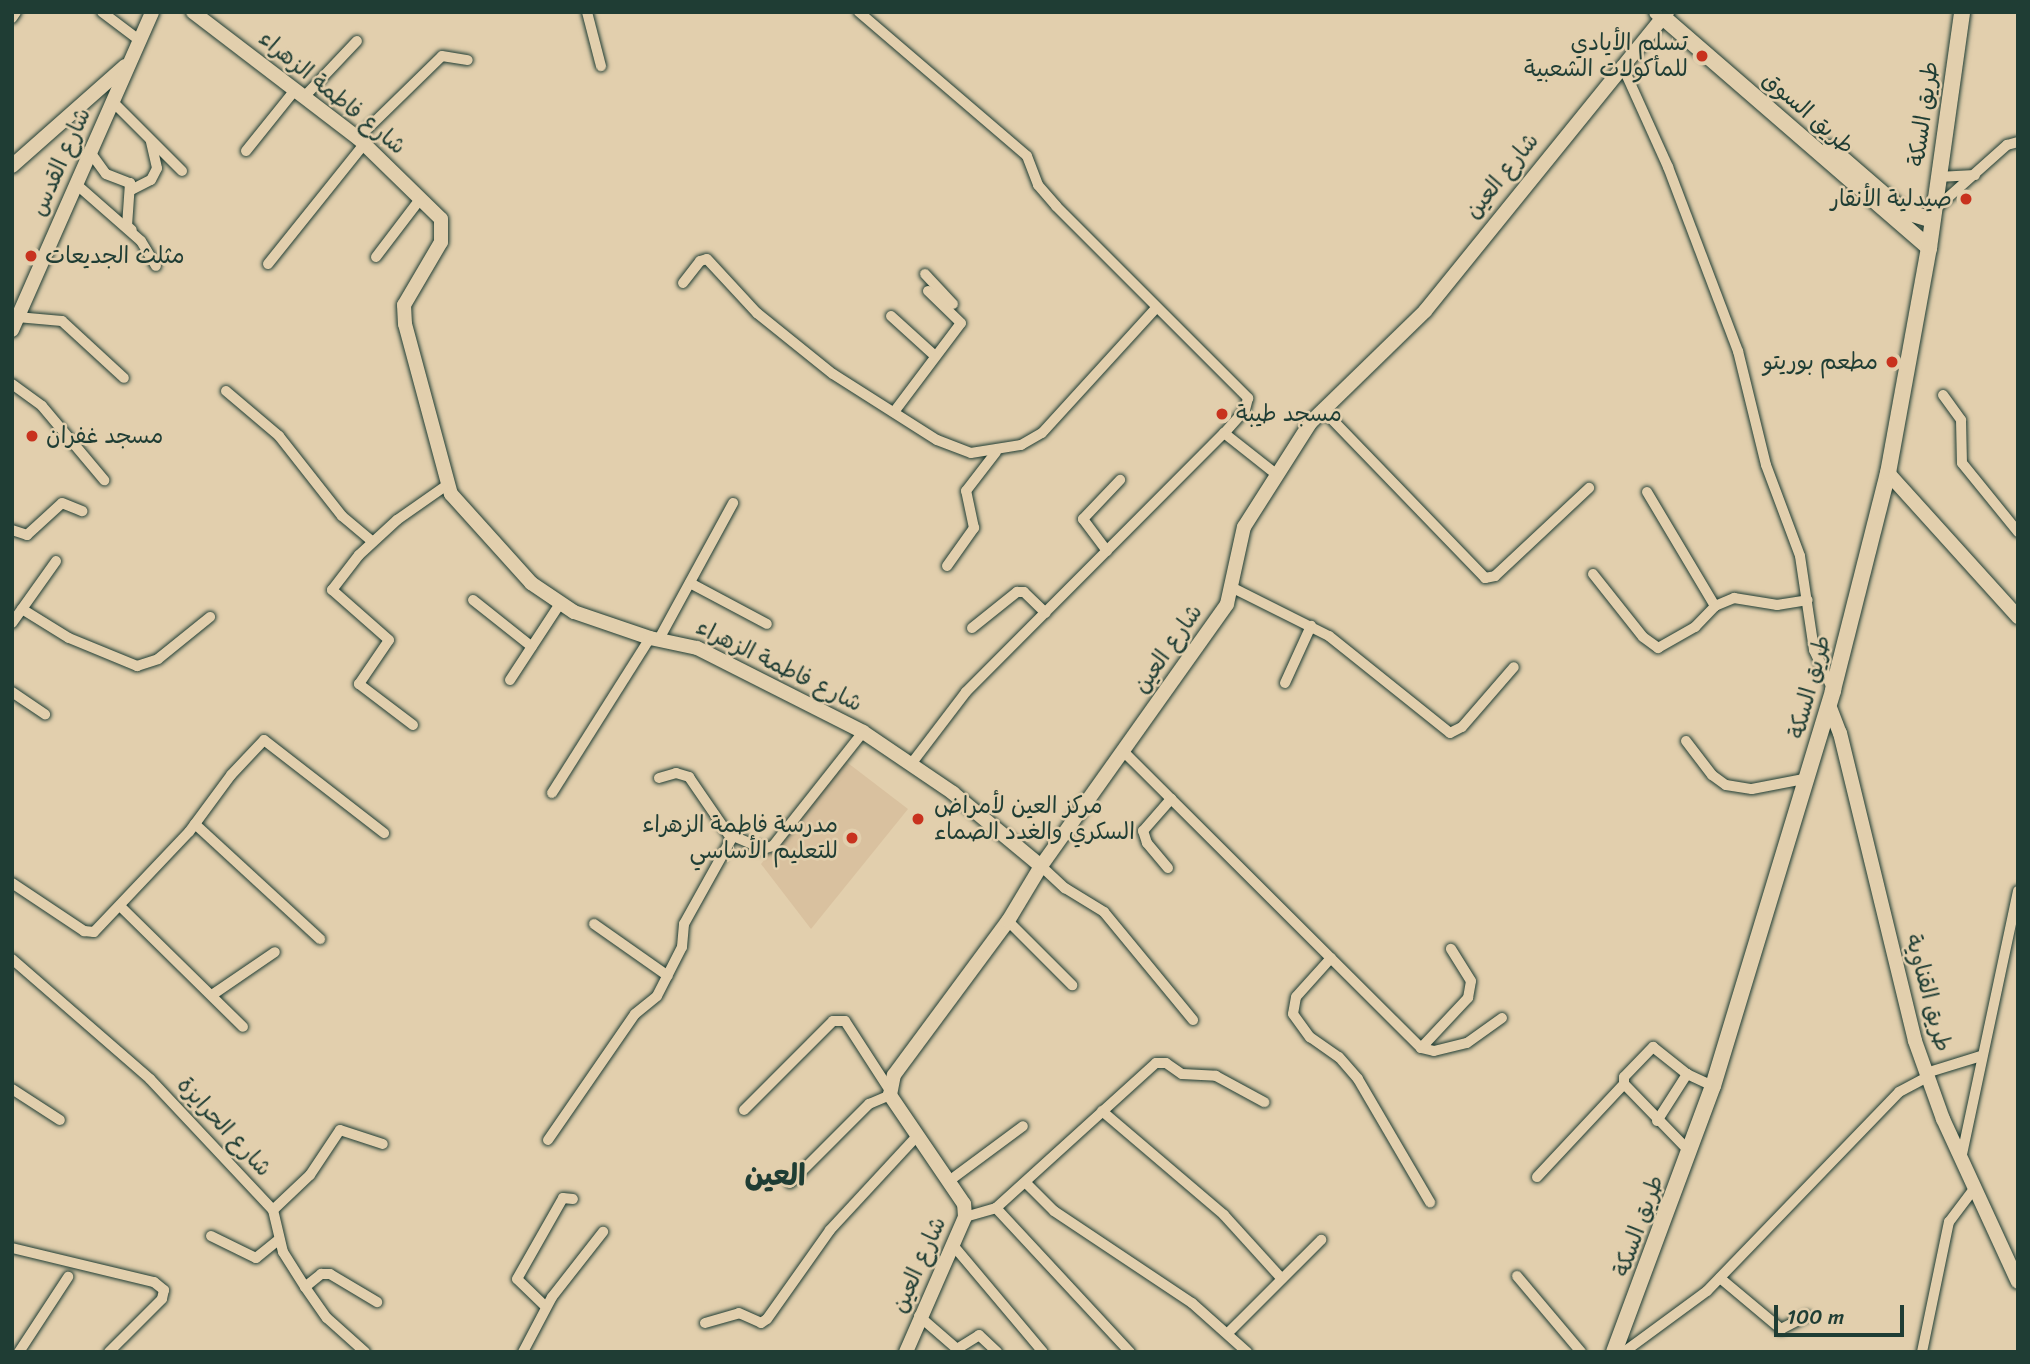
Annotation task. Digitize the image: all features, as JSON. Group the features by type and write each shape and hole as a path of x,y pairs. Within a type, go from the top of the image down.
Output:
{"main road":[{"name":"طريق السكة","path":"1614,1352 1713,1086 1809,778 1831,698 1888,473 1929,248 1962,12"},
{"name":"طريق السوق","path":"1665,14 1903,211 1933,215"},
{"name":"طريق السوق","path":"1665,14 1929,248"}],"street":[{"path":"12,18 16,12"},
{"path":"102,12 139,40"},
{"name":"شارع القدس","path":"15,324 152,12"},
{"name":"شارع فاطمة الزهراء","path":"193,12 361,141 441,219 444,233 403,313 447,485 483,531 536,588 559,605 655,639 697,648 863,732 912,763 1041,866"},
{"path":"587,12 601,66"},
{"path":"859,12 1027,156 1038,185 1156,307 1246,392 1245,410 966,692 912,763"},
{"name":"شارع العين","path":"906,1352 919,1316 965,1217 964,1204 889,1092 912,1047 1008,921 1041,866 1125,753 1222,612 1233,588 1239,541 1276,474 1322,409 1425,311 1665,14"},
{"path":"246,151 299,94 357,41"},
{"path":"268,264 361,141 442,56 468,60"},
{"path":"13,165 129,63"},
{"path":"1622,65 1668,167 1738,351 1756,431 1800,556 1814,650 1831,698"},
{"path":"112,101 182,171"},
{"path":"130,183 131,190 142,188 157,168 151,139"},
{"path":"1933,215 2007,145 2018,142"},
{"path":"90,152 106,174 130,183"},
{"path":"1938,177 1975,175"},
{"path":"130,183 127,226 141,241 156,266"},
{"path":"76,184 141,241"},
{"path":"376,257 421,198"},
{"path":"683,283 700,261 707,259 787,337 833,374 962,452 996,452 1021,445 1057,421 1156,307"},
{"path":"894,412 934,355 961,323 962,314 925,274"},
{"path":"928,291 961,323"},
{"path":"891,316 934,355"},
{"path":"15,324 62,321 124,378"},
{"path":"12,384 42,406 104,480"},
{"path":"226,391 279,436 342,516 373,542"},
{"path":"1943,395 1961,420 1962,463 2018,531"},
{"path":"1322,409 1486,578 1494,576 1589,488"},
{"path":"1224,433 1276,474"},
{"path":"947,566 974,528 966,491 996,452"},
{"path":"1888,473 2018,617"},
{"path":"1107,551 1083,519 1120,480"},
{"path":"413,725 359,684 388,640 332,590 373,542 447,485"},
{"path":"1647,492 1715,606"},
{"path":"12,530 27,535 62,503 82,510"},
{"path":"552,793 690,583 733,503"},
{"path":"12,623 56,561"},
{"path":"1593,574 1643,638 1658,648 1695,627 1715,606 1734,598 1777,605 1808,600"},
{"path":"690,583 767,624"},
{"path":"1233,588 1311,626 1395,684 1450,733 1462,727 1514,667"},
{"path":"972,628 1017,592 1024,592 1046,613"},
{"path":"473,600 532,647"},
{"path":"510,680 559,605"},
{"path":"22,609 69,638 137,666 158,659 210,617"},
{"path":"1285,682 1311,626"},
{"path":"12,692 44,714"},
{"name":"طريق القناوية","path":"1831,698 1914,1041 1961,1159 2018,1282"},
{"path":"548,1140 635,1014 657,996 682,947 684,924 731,838 737,834 758,848 773,846 863,732"},
{"path":"12,883 88,933 100,928 195,824 231,775 264,740 384,833"},
{"path":"1686,741 1712,775 1726,785 1752,789 1809,778"},
{"path":"1125,753 1421,1048 1434,1051 1466,1043 1502,1018"},
{"path":"659,778 676,774 689,777 731,838"},
{"path":"1168,868 1147,843 1143,831 1171,799"},
{"path":"195,824 320,939"},
{"path":"1041,866 1065,888 1104,912 1193,1020"},
{"path":"1961,1159 2018,891"},
{"path":"121,907 243,1027"},
{"path":"1008,921 1072,985"},
{"path":"594,924 668,976"},
{"path":"1421,1048 1468,998 1471,981 1451,949"},
{"path":"212,995 275,952"},
{"path":"1331,958 1296,997 1293,1014 1310,1037 1339,1057 1358,1079 1430,1202"},
{"name":"شارع الحرايزة","path":"12,959 150,1079 273,1210 278,1240 304,1287 327,1318 365,1352"},
{"path":"744,1110 833,1021 845,1021 889,1092 869,1104 790,1183"},
{"path":"1537,1177 1624,1084 1628,1069 1653,1047 1687,1074 1713,1086"},
{"path":"1624,1352 1690,1306 1720,1278 1899,1092 1927,1075 1981,1056"},
{"path":"965,1217 996,1208 1156,1063 1166,1063 1182,1074 1216,1076 1264,1102"},
{"path":"1657,1121 1687,1074"},
{"path":"1624,1084 1690,1152"},
{"path":"12,1089 60,1120"},
{"path":"1102,1111 1224,1215 1282,1279"},
{"path":"949,1181 1023,1126"},
{"path":"273,1210 310,1175 340,1130 383,1144"},
{"path":"705,1323 739,1313 761,1323 767,1319 830,1230 917,1136"},
{"path":"1026,1183 1054,1211 1134,1261 1228,1333 1247,1352"},
{"path":"1922,1352 1949,1222 1974,1189"},
{"path":"546,1307 517,1279 563,1198 573,1199"},
{"path":"996,1208 1130,1352"},
{"path":"523,1352 546,1307 603,1232"},
{"path":"211,1236 256,1258 278,1240"},
{"path":"1228,1333 1321,1240"},
{"path":"952,1244 1043,1352"},
{"path":"12,1248 131,1275 162,1287 166,1294 162,1299 109,1352"},
{"path":"304,1287 321,1274 330,1274 376,1303"},
{"path":"1517,1276 1581,1352"},
{"path":"19,1352 68,1278"},
{"path":"1720,1278 1782,1329 1807,1316"},
{"path":"919,1316 954,1347 960,1349 979,1335 997,1352"}],"shaded area":[{"path":"844,760 908,809 811,929 761,864"}],"place":[{"name":"تسلم الأيادي للمأكولات الشعبية","path":"1702,56"},
{"name":"صيدلية الأنقار","path":"1966,199"},
{"name":"مثلث الجديعات","path":"31,256"},
{"name":"مطعم بوريتو","path":"1892,362"},
{"name":"مسجد طيبة","path":"1222,414"},
{"name":"مسجد غفران","path":"32,436"},
{"name":"مركز العين لأمراض السكري والغدد الصماء","path":"918,819"},
{"name":"مدرسة فاطمة الزهراء للتعليم الأساسي","path":"852,838"}],"district":[{"name":"العين","path":"775,1175"}]}
